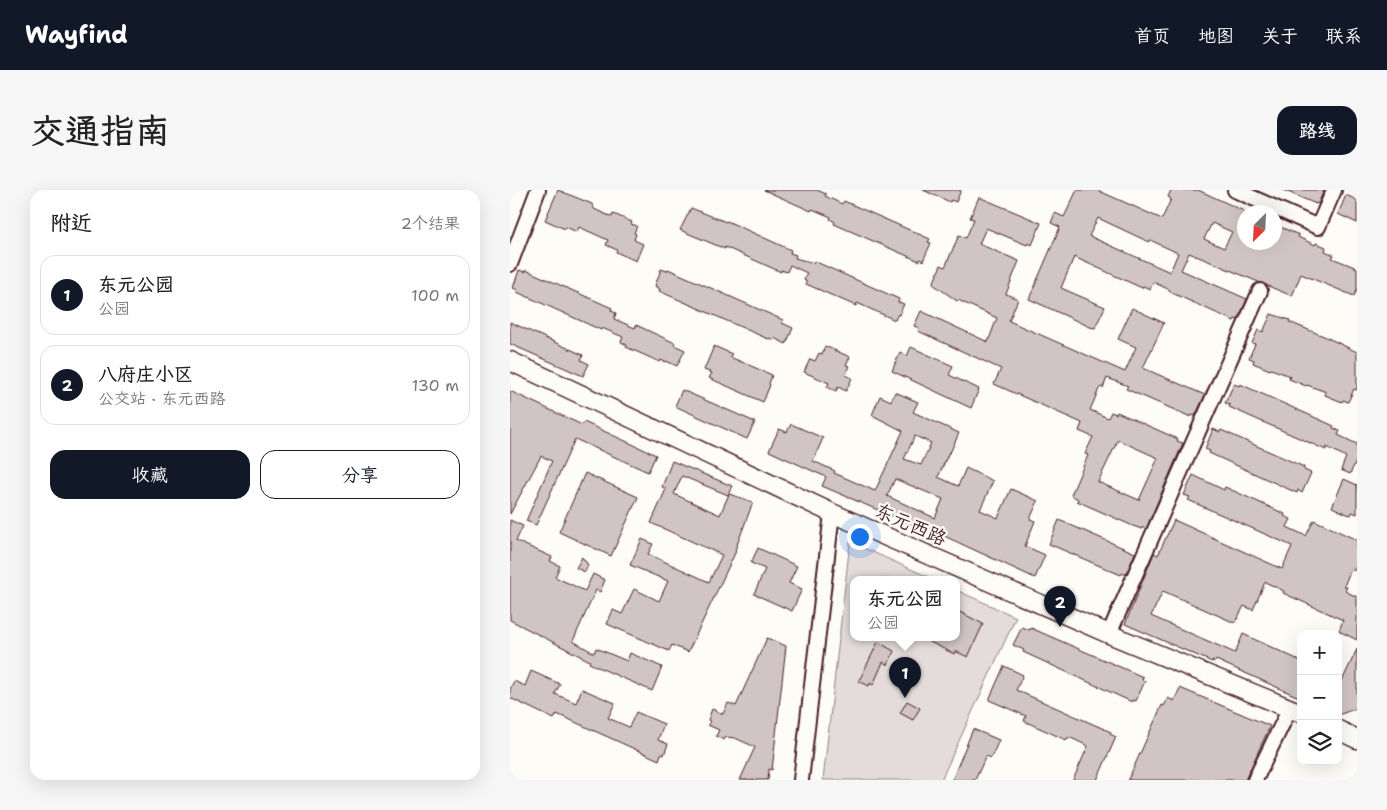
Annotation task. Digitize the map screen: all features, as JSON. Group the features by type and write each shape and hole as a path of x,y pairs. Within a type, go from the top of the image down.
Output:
{"street":[{"path":"510,264 538,190"},
{"path":"1235,190 1318,227 1334,190"},
{"path":"1109,634 1260,291"},
{"name":"东元西路","path":"510,361 832,513 1109,634 1295,711"},
{"path":"801,780 832,513"},
{"path":"1256,780 1295,711"},
{"path":"1342,732 1357,739"}],"shaded area":[{"path":"850,542 926,576 850,576 850,641 960,641 960,592 1016,617 941,780 823,780"}],"building":[{"path":"558,190 592,204 594,209 612,217 613,214 616,215 637,226 634,240 643,244 636,261 606,245 608,240 579,227 577,232 545,220"},
{"path":"764,190 817,190 842,204 844,201 930,239 928,242 931,243 923,261 920,259 919,261 834,224 835,222 830,219 831,217 812,209 811,211"},
{"path":"923,190 961,190 956,202 951,200 950,202"},
{"path":"1077,190 1097,190 1162,219 1171,199 1168,197 1171,190 1198,190 1237,208 1237,250 1282,250 1282,228 1315,245 1316,243 1326,247 1325,251 1334,255 1332,258 1357,268 1357,290 1354,296 1301,274 1292,296 1189,253 1181,270 1247,299 1238,320 1235,319 1234,321 1170,292 1170,290 1153,282 1150,289 1143,286 1142,288 1074,257 1061,288 1105,307 1095,328 1090,327 1029,299 1060,227 1051,223 1055,213 1064,217","holes":["1098,218 1149,242 1150,240 1178,253 1170,272 1089,236","1212,223 1232,232 1224,248 1204,239"]},
{"path":"1283,190 1324,190 1318,204 1316,204"},
{"path":"1346,195 1357,200 1357,223 1338,214"},
{"path":"979,197 1041,223 1032,245 1028,243 1027,245 986,228 979,244 1019,261 1006,294 1018,299 1009,321 1125,372 1136,347 1118,339 1132,308 1164,323 1143,368 1205,395 1195,416 1192,415 1191,417 1126,389 1128,386 1107,378 1103,388 1099,389 1090,410 1108,418 1111,412 1116,414 1117,412 1183,443 1146,529 1133,526 1077,501 1078,499 1071,495 1088,455 1085,454 1093,437 1079,431 1082,423 994,384 1001,369 918,331 919,328 914,326 921,311 988,342 997,318 957,301 933,284 941,265 945,267 959,235 966,238 974,219 970,218","holes":["1118,440 1158,458 1139,500 1098,482"]},
{"path":"691,208 727,221 791,250 790,253 796,255 795,258 813,263 814,261 899,299 898,302 904,304 899,315 895,320 857,303 856,306 806,284 804,280 807,273 790,265 787,272 781,270 781,272 725,247 725,249 680,230"},
{"path":"661,269 667,271 668,269 783,320 782,323 793,328 786,344 774,338 773,340 768,339 659,291 660,289 655,286"},
{"path":"519,270 525,272 526,270 612,308 611,311 616,313 614,319 635,328 636,325 675,343 674,345 685,350 677,366 666,361 661,360 660,362 626,347 627,345 621,342 623,337 602,328 601,330 517,292 518,290 513,288"},
{"path":"1271,314 1290,320 1289,322 1357,352 1357,390 1354,389 1348,402 1343,400 1342,402 1325,395 1326,392 1289,379 1290,376 1253,363 1254,360 1249,358 1255,344 1252,343 1258,330 1263,332"},
{"path":"510,322 583,355 581,360 589,364 583,376 510,344"},
{"path":"714,346 732,354 730,357 772,375 763,402 709,378 712,373 704,370"},
{"path":"825,346 850,357 846,365 849,366 845,375 852,378 846,391 838,387 836,391 827,387 829,383 804,372 810,359 815,361 819,353 822,354"},
{"path":"911,347 953,366 949,375 979,389 971,408 892,371 900,352 907,356"},
{"path":"1234,384 1239,386 1240,384 1334,426 1333,428 1340,431 1338,435 1357,444 1357,459 1350,474 1341,470 1346,457 1327,447 1326,450 1229,407 1230,405 1225,403"},
{"path":"682,390 755,422 747,439 675,406"},
{"path":"510,391 582,425 584,422 656,455 648,472 575,439 536,525 526,521 552,461 541,456 510,514"},
{"path":"895,392 918,402 913,412 959,433 938,477 958,486 966,468 993,481 980,510 998,518 1011,489 1038,501 1030,519 1035,521 1025,546 1045,555 1035,578 916,523 915,526 822,486 826,477 769,451 779,429 787,432 791,424 823,438 813,461 835,471 834,473 875,491 903,431 872,415 880,396 891,401","holes":["915,436 931,443 921,465 904,459","895,479 943,499 935,518 887,496"]},
{"path":"1213,429 1220,432 1221,430 1304,467 1304,470 1311,473 1302,493 1298,490 1297,493 1209,453 1210,451 1205,449"},
{"path":"672,461 732,486 728,495 682,476 674,494 720,515 729,494 753,502 736,551 688,652 672,645 669,651 607,624 613,610 622,614 634,589 659,601 668,581 630,565 642,539 653,544 648,554 709,582 722,555 651,523 666,489 662,487"},
{"path":"585,473 638,497 611,556 559,532"},
{"path":"1193,475 1224,490 1225,487 1285,514 1284,516 1291,519 1287,527 1306,536 1314,520 1357,540 1357,564 1354,571 1351,569 1344,586 1347,587 1345,591 1357,597 1357,640 1339,630 1343,620 1283,593 1284,591 1265,582 1253,610 1244,606 1235,623 1163,591 1151,616 1235,653 1243,634 1297,659 1297,696 1216,660 1212,662 1125,624 1154,553 1158,555 1174,520 1282,569 1292,546 1188,500 1190,497 1184,495"},
{"path":"1344,479 1357,485 1357,514 1352,512 1351,515 1347,514 1332,507"},
{"path":"510,520 523,526 516,541 552,557 550,561 560,566 555,577 585,591 593,574 605,580 600,592 596,590 573,641 594,653 596,648 627,661 630,653 662,667 652,691 589,663 590,661 510,620"},
{"path":"1059,520 1135,553 1126,575 1122,573 1121,575 1049,544"},
{"path":"758,548 797,566 789,583 802,589 792,611 754,594 765,569 751,563"},
{"path":"582,557 588,565 585,572 576,568"},
{"path":"960,612 983,624 968,657 955,651 954,654 928,641 960,641"},
{"path":"1022,627 1030,630 1031,628 1143,677 1142,680 1145,681 1136,701 1132,700 1132,702 1023,652 1024,650 1013,645"},
{"path":"767,638 786,646 772,770 769,769 768,780 740,780 755,747 735,738 726,737 724,740 716,736 719,730 708,725 710,721 708,720 712,709 723,714 728,703 736,706"},
{"path":"878,642 894,651 888,665 883,662 873,685 870,683 869,686 859,681"},
{"path":"1357,649 1357,708 1342,714 1342,681"},
{"path":"1004,666 1023,675 1016,690 1111,732 1110,734 1116,737 1097,780 1073,780 1088,746 1071,738 1066,740 1024,721 1026,716 989,700"},
{"path":"531,671 560,684 555,694 576,703 582,689 615,703 608,718 629,727 636,712 664,724 658,740 668,744 664,755 661,754 659,760 557,714 554,719 510,698 510,689 514,681 525,686"},
{"path":"1180,688 1270,726 1245,780 1128,780 1162,705 1164,706 1168,698 1174,701"},
{"path":"907,701 920,708 913,720 900,713"},
{"path":"973,729 999,740 991,758 986,756 975,780 952,780"}],"place":[{"name":"八府庄小区","path":"1060,627"},
{"name":"东元公园","path":"905,698"}]}
